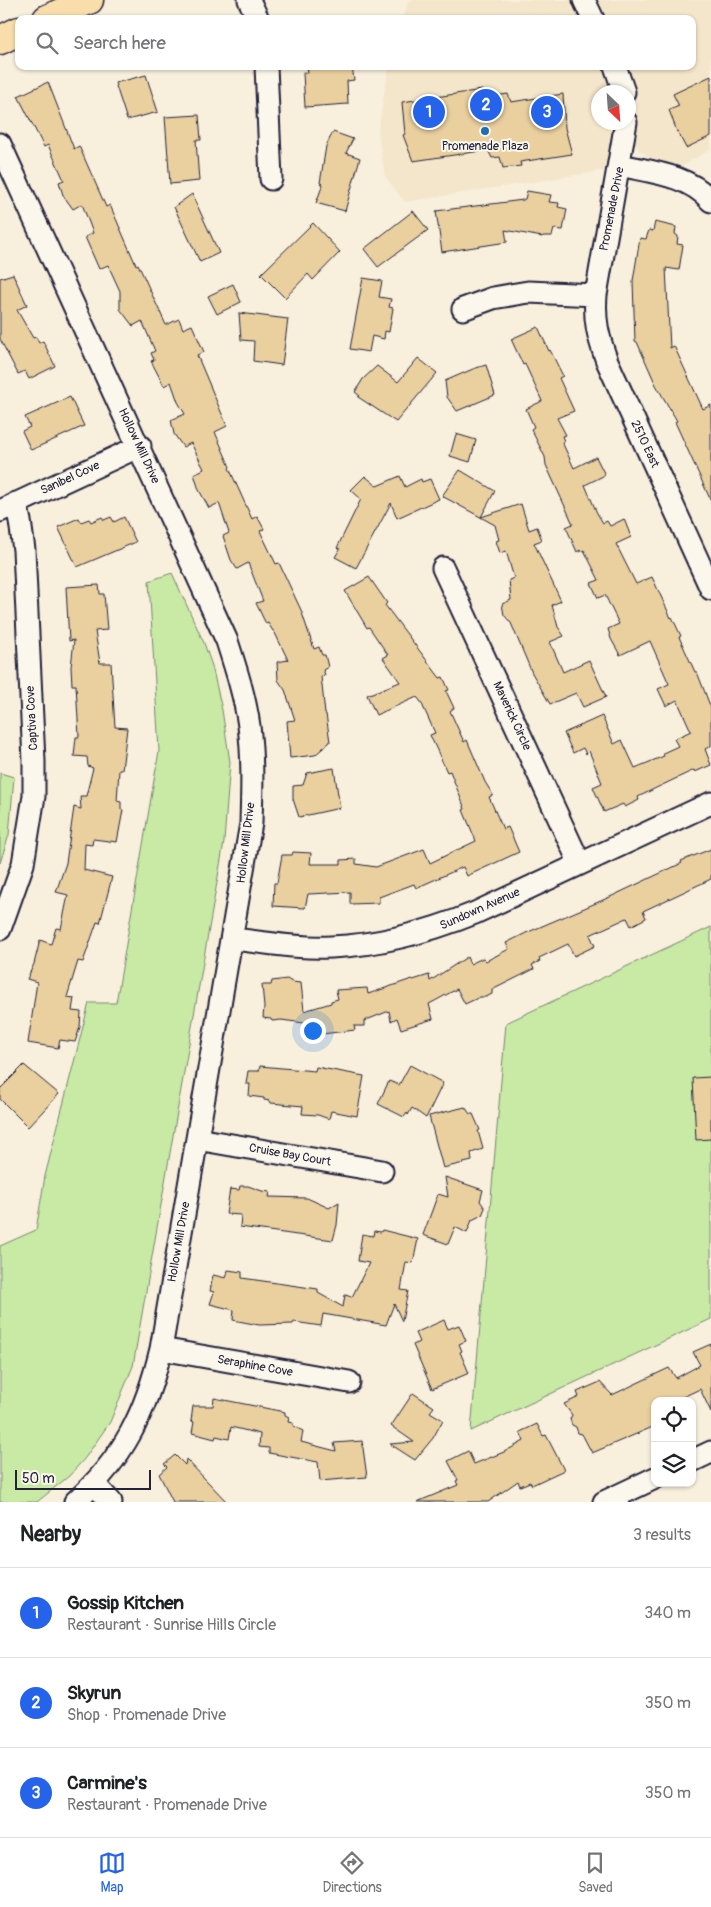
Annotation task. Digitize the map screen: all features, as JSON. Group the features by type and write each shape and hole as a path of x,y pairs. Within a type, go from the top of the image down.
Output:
{"main road":[{"path":"56,15 89,0"},
{"path":"0,40 15,34"}],"street":[{"path":"249,0 256,15"},
{"path":"584,0 591,15"},
{"path":"266,70 271,179"},
{"path":"616,70 622,85"},
{"name":"Promenade Drive","path":"596,295 625,130"},
{"name":"Hollow Mill Drive","path":"0,144 228,641 241,682 249,726 253,774 251,822 161,1349 143,1409 130,1436 114,1461 95,1485 75,1502"},
{"path":"620,165 668,176 691,184 711,201"},
{"path":"464,309 493,298 528,292 596,295"},
{"name":"2510 East","path":"596,295 594,316 607,362 711,589"},
{"name":"Sanibel Cove","path":"8,507 140,446"},
{"name":"Captiva Cove","path":"0,929 23,864 34,796 24,550 20,521 8,507"},
{"name":"Maverick Circle","path":"443,568 580,864"},
{"name":"Sundown Avenue","path":"232,939 292,946 329,947 366,945 438,928 711,803"},
{"name":"Cruise Bay Court","path":"197,1139 382,1171"},
{"name":"Seraphine Cove","path":"161,1349 349,1382"},
{"path":"696,1459 711,1452"},
{"path":"604,1502 651,1480"},
{"path":"95,1485 111,1502"}],"shaded area":[{"path":"409,0 574,0 580,15 404,15"},
{"path":"596,0 711,0 711,149 682,166 652,159 639,150 635,141 636,85 633,85 628,70 696,70 696,15 602,15"},
{"path":"388,70 606,70 611,85 591,85 591,130 615,130 607,170 405,202 385,176 378,132"}],"green space":[{"path":"172,573 204,643 212,666 222,710 230,762 224,842 133,1366 110,1422 85,1458 69,1476 37,1502 0,1502 0,1246 36,1230 45,1176 89,1003 116,1003 159,751 149,581"},
{"path":"0,773 14,777 9,835 0,863"},
{"path":"711,927 711,1319 471,1431 506,1023"}],"building":[{"path":"308,70 353,70 354,80 347,81 348,104 305,107 303,73 308,73"},
{"path":"146,75 158,112 127,120 115,83"},
{"path":"711,76 711,136 686,148 669,110 679,106 673,94"},
{"path":"48,82 74,149 79,146 106,207 110,205 136,265 138,264 166,325 179,319 183,329 192,325 204,352 197,355 227,426 215,432 229,468 252,519 257,516 264,529 260,531 276,564 279,563 301,610 314,649 319,647 322,655 325,655 328,667 323,670 325,675 321,676 330,742 315,755 290,758 287,721 295,720 285,690 278,680 277,662 288,660 274,631 268,623 266,624 256,603 263,601 248,563 237,569 231,560 223,536 229,533 219,503 209,508 199,490 194,474 204,469 191,443 183,447 174,434 171,420 185,414 178,402 171,382 164,386 151,361 154,360 151,353 155,351 142,321 133,326 120,309 120,291 108,265 99,269 85,237 93,233 82,204 73,209 63,195 59,182 64,180 48,145 44,147 18,96"},
{"name":"Promenade Plaza","path":"482,90 482,98 508,94 511,102 563,94 565,128 572,154 520,162 521,166 503,168 500,157 492,158 488,150 413,161 403,135 405,134 402,102"},
{"path":"199,115 201,140 196,140 199,181 170,184 165,117"},
{"path":"333,132 353,139 346,153 360,158 345,211 316,203 323,184 320,183 326,146"},
{"path":"527,191 551,195 549,202 559,203 558,207 567,209 563,230 554,229 552,236 542,237 505,230 507,242 442,252 436,211 523,200"},
{"path":"192,194 219,253 200,262 174,207"},
{"path":"413,211 428,230 378,267 364,249"},
{"path":"655,222 676,227 677,244 683,245 679,270 666,268 670,348 674,346 703,409 711,405 711,501 675,422 677,421 656,385 635,341 633,281 640,238 646,239 649,230 653,231"},
{"path":"313,223 340,252 313,280 308,274 285,298 261,274"},
{"path":"13,274 27,305 17,310 33,338 36,337 39,343 43,341 55,366 29,379 25,371 18,374 0,339 0,278"},
{"path":"363,278 382,281 379,297 391,299 389,307 393,308 389,332 385,331 384,339 372,336 369,352 350,349"},
{"path":"233,284 241,302 217,314 208,296"},
{"path":"239,313 288,319 282,365 253,361 254,341 241,340"},
{"path":"538,327 563,376 559,378 574,411 557,418 566,435 562,436 564,441 562,442 574,468 596,457 605,475 585,485 597,513 603,523 607,521 610,526 624,519 631,537 616,544 636,584 652,577 681,636 679,637 695,672 697,672 711,708 711,746 705,749 711,765 695,772 694,770 656,788 638,797 639,800 625,807 623,804 604,812 593,787 602,783 589,751 586,754 583,748 573,753 564,733 602,716 614,744 622,740 635,768 664,756 663,753 678,746 674,739 691,731 677,700 666,706 658,689 669,684 650,641 620,655 608,629 619,624 605,595 598,598 591,583 599,580 584,550 577,552 566,527 573,524 531,429 534,427 526,409 542,401 511,339"},
{"path":"418,358 437,373 396,422 358,397 360,396 355,392 363,379 377,366 398,382"},
{"path":"486,365 495,395 457,411 447,397 445,381"},
{"path":"70,397 84,426 31,450 22,431 30,427 25,417"},
{"path":"456,434 476,440 470,462 450,456"},
{"path":"460,470 495,491 481,517 521,504 529,530 537,527 542,540 534,543 561,601 552,605 558,627 564,636 550,642 563,672 589,660 606,697 583,707 576,693 550,704 532,673 511,623 504,615 502,604 511,600 509,580 514,578 506,551 500,553 496,541 499,540 495,525 442,496"},
{"path":"365,476 377,486 400,476 405,487 421,479 422,482 430,479 439,499 397,518 391,503 356,568 335,557 340,549 337,548 361,499 351,490"},
{"path":"102,517 104,520 111,517 114,522 124,517 136,542 77,567 58,527 79,518 81,522 89,519 91,522"},
{"path":"369,577 387,603 385,605 440,678 443,677 449,690 446,691 454,708 450,711 464,742 467,740 485,782 493,795 489,797 503,829 508,827 519,852 467,876 463,867 416,888 414,884 379,897 379,903 350,904 350,892 308,894 305,908 273,906 274,883 277,883 282,855 292,855 293,852 311,853 310,864 341,864 341,860 356,859 356,864 376,867 424,849 430,863 476,841 450,771 447,772 430,735 435,733 421,702 417,697 376,715 367,695 400,682 383,658 388,655 369,627 367,628 345,591"},
{"path":"99,585 100,594 104,594 107,630 95,631 100,663 111,663 115,727 127,728 122,770 119,770 117,801 121,802 121,809 123,810 117,842 93,839 92,845 85,844 84,870 112,877 100,923 97,922 83,962 78,961 67,997 74,998 72,1011 81,1012 80,1027 75,1042 60,1040 58,1048 28,1043 37,982 27,979 34,964 40,940 51,944 56,928 61,929 68,895 56,892 66,863 74,807 81,809 80,796 86,796 93,768 88,766 87,757 74,756 76,737 79,737 76,685 72,685 71,667 74,640 69,641 66,587"},
{"path":"334,768 340,808 299,817 293,799 293,786 303,785 307,773"},
{"path":"711,849 711,879 643,911 646,918 631,926 627,918 590,935 595,946 574,956 568,944 539,958 540,961 532,965 534,969 492,990 492,994 486,997 480,997 465,1004 457,989 429,1004 433,1019 401,1029 397,1018 391,1021 389,1011 364,1021 364,1026 354,1026 355,1030 322,1034 320,1025 281,1020 272,1021 271,1019 263,1018 262,985 271,985 272,981 287,979 292,982 301,983 304,1011 338,999 336,990 367,988 368,994 429,975 430,981 467,957 470,964 483,958 486,961 509,949 506,943 526,933 610,897 682,863 681,861"},
{"path":"24,1065 59,1094 28,1127 0,1099 0,1089"},
{"path":"410,1065 443,1083 426,1118 412,1108 408,1115 407,1113 404,1117 378,1104 389,1081 399,1085"},
{"path":"260,1066 315,1071 316,1067 364,1076 357,1116 331,1111 329,1119 318,1115 302,1114 303,1106 271,1103 264,1100 264,1098 249,1096 250,1084 246,1084 248,1071 259,1071"},
{"path":"711,1077 711,1139 696,1140 693,1078"},
{"path":"465,1107 470,1114 473,1114 480,1130 478,1131 483,1149 471,1153 472,1161 443,1168 429,1116"},
{"path":"445,1177 483,1190 480,1201 485,1208 482,1215 472,1220 467,1233 455,1227 448,1244 423,1235 438,1194 448,1197"},
{"path":"240,1186 248,1186 270,1192 269,1197 307,1198 329,1208 339,1202 337,1225 333,1240 240,1227 241,1215 226,1214 230,1189 239,1190"},
{"path":"382,1230 418,1239 413,1263 406,1262 401,1290 408,1291 402,1321 394,1304 386,1325 323,1314 321,1326 294,1322 293,1324 259,1325 233,1320 234,1310 210,1304 214,1292 210,1291 213,1275 226,1278 228,1270 242,1272 242,1278 318,1289 318,1293 343,1307 345,1295 352,1297 369,1263 358,1261 362,1234 373,1236 374,1231 381,1232"},
{"path":"444,1320 448,1329 459,1325 466,1341 459,1344 462,1351 460,1352 469,1373 432,1389 413,1345 419,1342 415,1333"},
{"path":"711,1344 711,1412 700,1389 683,1397 651,1397 651,1428 592,1453 582,1434 578,1433 576,1427 572,1425 570,1419 572,1415 564,1404 579,1397 577,1392 600,1382 612,1395 669,1368 676,1378 700,1365 693,1352"},
{"path":"413,1393 434,1407 430,1412 443,1420 433,1438 415,1460 390,1444 414,1442 391,1426"},
{"path":"214,1398 285,1412 285,1415 289,1417 288,1422 293,1423 293,1426 303,1431 301,1442 336,1451 334,1443 362,1441 367,1477 320,1481 318,1462 269,1453 269,1448 259,1447 260,1434 231,1427 229,1439 216,1436 215,1439 192,1433 194,1422 191,1421 193,1406 213,1406"},
{"path":"537,1424 543,1436 546,1435 564,1470 532,1485 530,1482 520,1486 518,1481 488,1502 417,1502 458,1485 456,1481 458,1480 448,1461 468,1451 474,1464 504,1452 524,1441 520,1432"},
{"path":"175,1455 185,1465 186,1459 227,1502 173,1502 159,1474 167,1467 164,1464"}],"place":[{"name":"Skyrun","path":"486,105"},
{"name":"Gossip Kitchen","path":"429,112"},
{"name":"Carmine's","path":"547,112"},
{"name":"Promenade Plaza","path":"485,131"}]}
